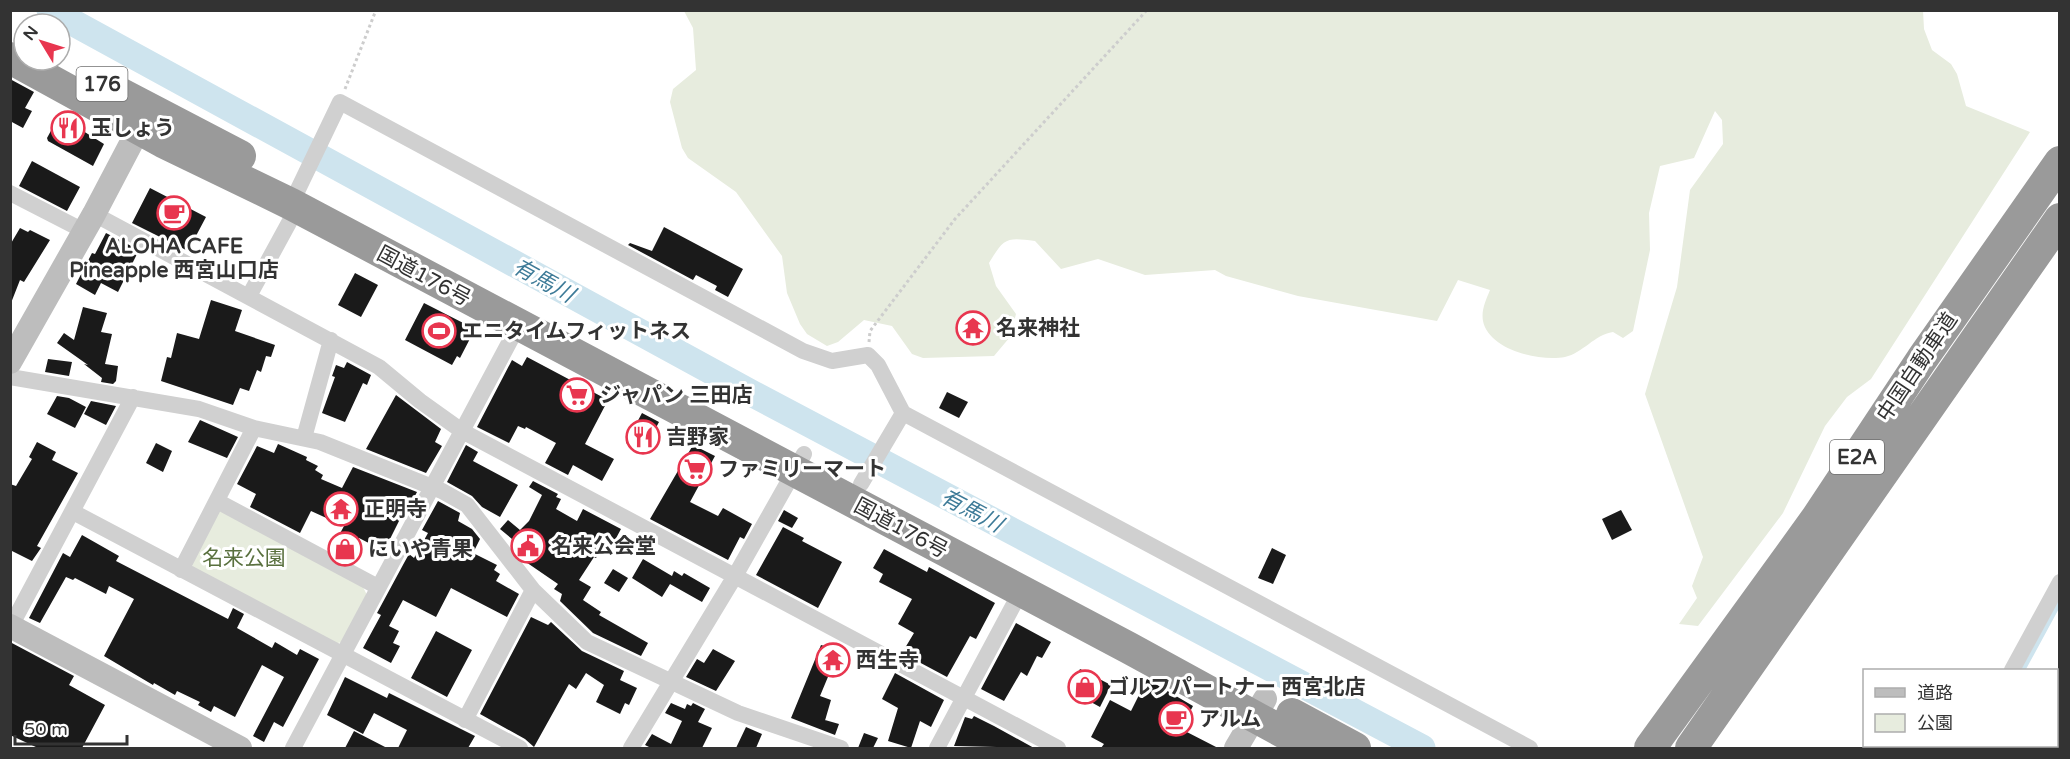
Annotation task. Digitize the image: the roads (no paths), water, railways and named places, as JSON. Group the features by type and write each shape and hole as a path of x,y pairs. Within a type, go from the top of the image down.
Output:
{"highway":[{"name":"国道176号","path":"10,58 144,118 297,194 799,463 1021,591 1259,708 1355,748"},
{"name":"国道176号","path":"72,71 144,118"},
{"name":"中国自動車道","path":"1650,748 1816,519 1922,359 2060,162"},
{"name":"国道176号","path":"297,194 518,326 799,463 864,478 1259,708 1312,748"},
{"name":"中国自動車道","path":"1691,748 2060,219"}],"street":[{"path":"249,296 337,108 803,351 832,361 868,355 878,365 903,413 1530,748"},
{"path":"10,362 89,222 144,118"},
{"path":"10,193 89,222 249,296 380,367 420,401 462,431 1058,748"},
{"path":"293,748 430,487 518,326"},
{"path":"304,438 331,340"},
{"path":"10,377 198,409 254,428 320,442 430,487 467,505 533,591 587,642 738,713 841,748"},
{"path":"134,397 11,627 240,748"},
{"path":"864,478 903,413"},
{"path":"181,570 254,428"},
{"path":"631,748 735,576 799,463"},
{"path":"217,501 378,587"},
{"path":"73,512 520,748"},
{"path":"2013,669 2060,582"},
{"path":"465,720 533,591"},
{"path":"938,748 1021,591"},
{"path":"1236,748 1259,708"}],"waterway":[{"name":"有馬川","path":"50,10 753,394 1422,748"},
{"path":"2024,669 2060,602"}],"place":[{"name":"玉しょう","path":"68,128"},
{"name":"ALOHA CAFE Pineapple 西宮山口店","path":"174,213"},
{"name":"名来神社","path":"973,328"},
{"name":"エニタイムフィットネス","path":"439,331"},
{"name":"ジャパン 三田店","path":"577,395"},
{"name":"吉野家","path":"643,437"},
{"name":"ファミリーマート","path":"695,469"},
{"name":"正明寺","path":"341,509"},
{"name":"名来公会堂","path":"528,546"},
{"name":"にいや青果","path":"345,549"},
{"name":"西生寺","path":"833,660"},
{"name":"ゴルフパートナー 西宮北店","path":"1085,687"},
{"name":"アルム","path":"1176,719"}],"park label":[{"name":"名来公園","path":"244,558"}]}
